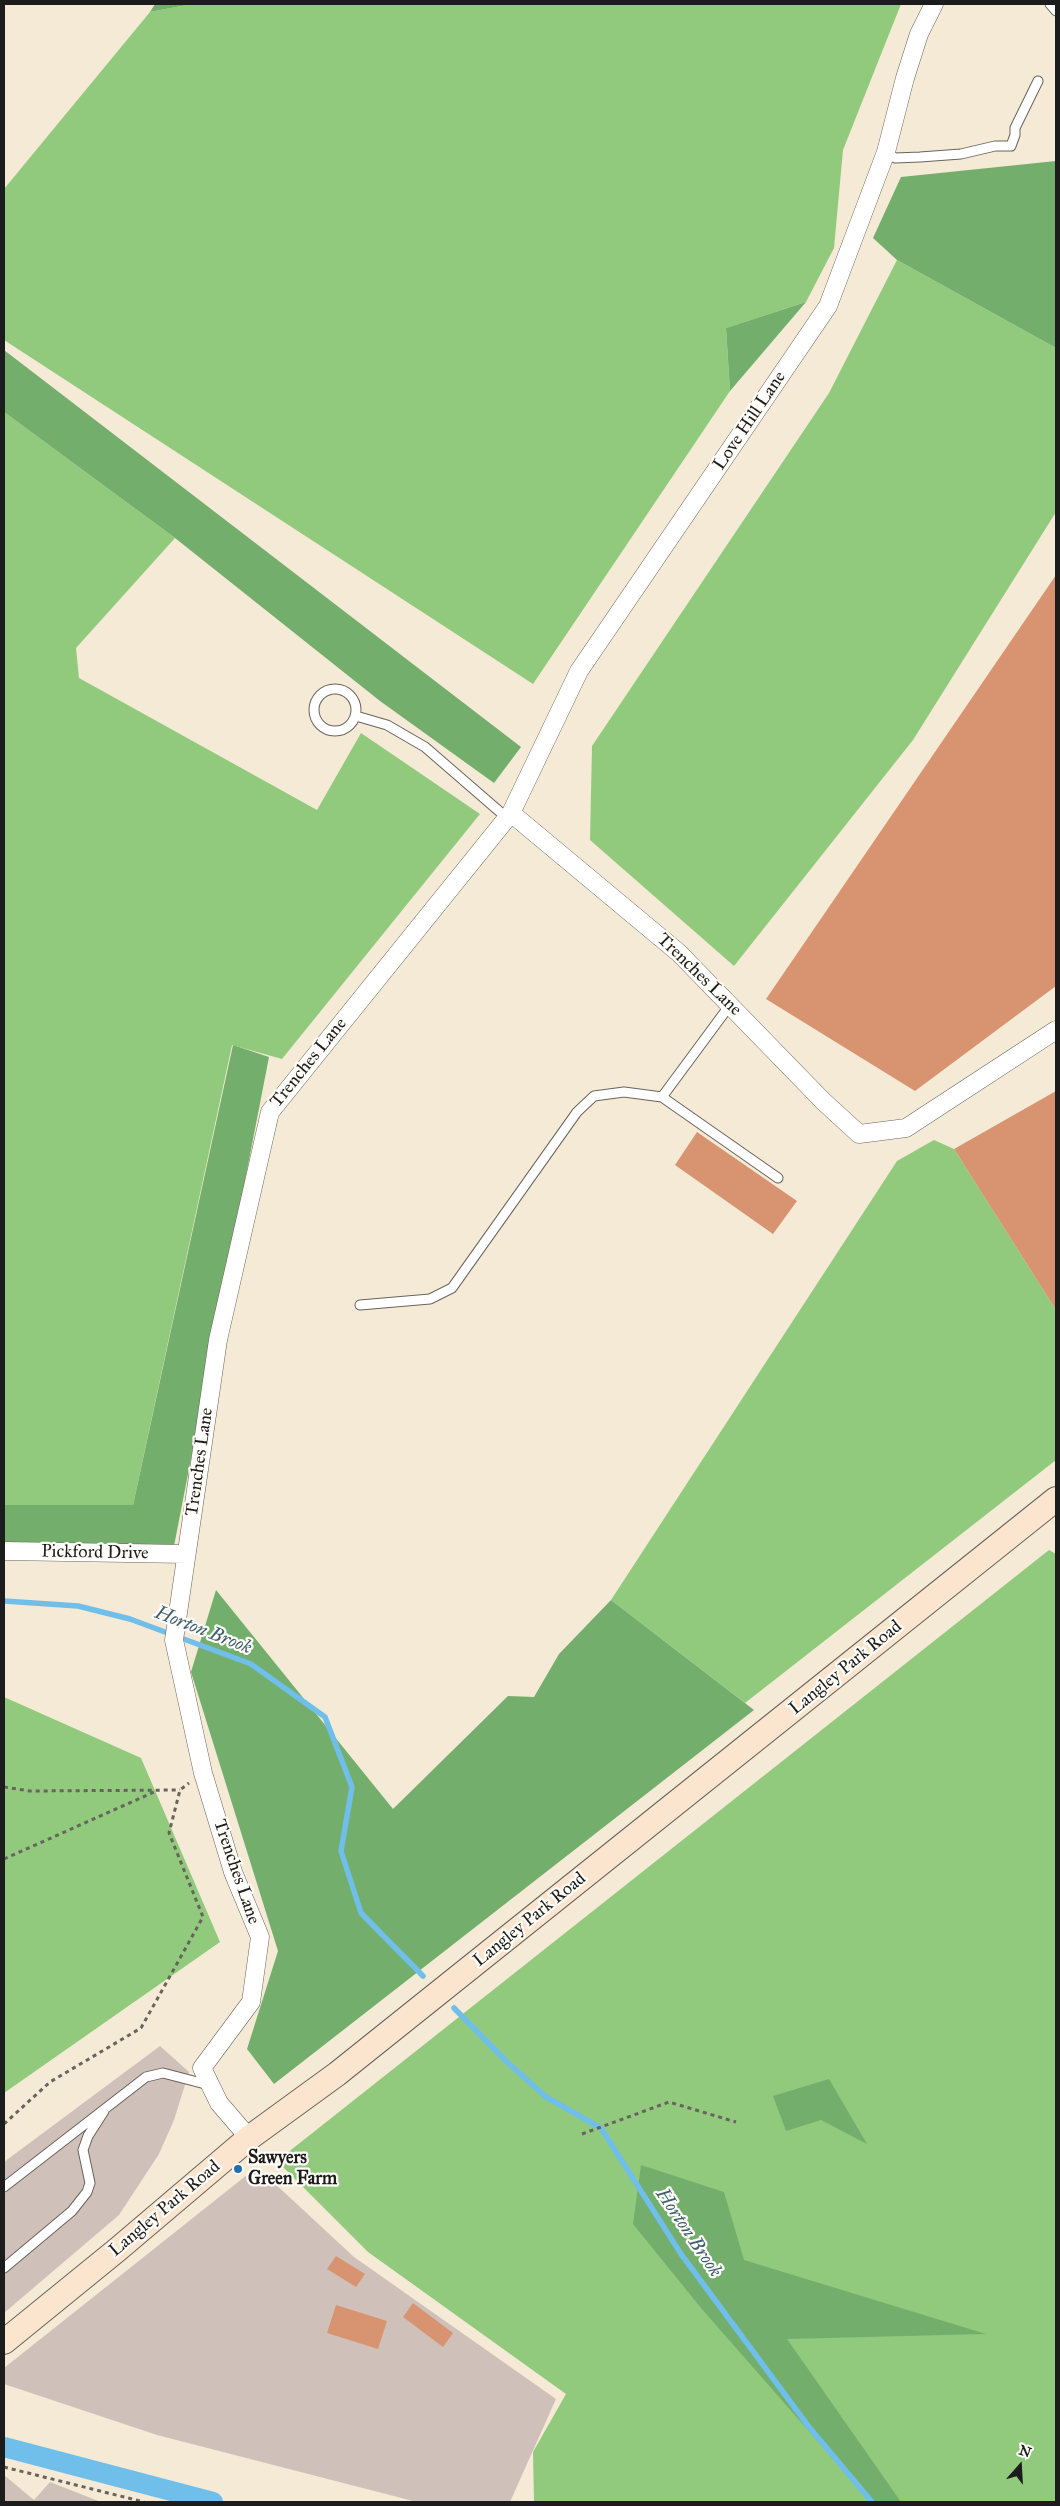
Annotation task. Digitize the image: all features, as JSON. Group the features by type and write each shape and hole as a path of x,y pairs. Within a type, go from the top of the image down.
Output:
{"main road":[{"name":"Langley Park Road","path":"4,2342 117,2250 249,2138 337,2074 1056,1499"}],"street":[{"name":"Love Hill Lane","path":"509,816 579,671 828,306 886,152 919,34 934,4"},
{"name":"Trenches Lane","path":"249,2138 218,2103 202,2068 251,2002 260,1938 233,1872 204,1773 174,1634 218,1340 270,1112 509,816 679,953 823,1101 859,1134 906,1128 1056,1030"},
{"name":"Pickford Drive","path":"4,1552 186,1554"}],"lane":[{"path":"1050,4 1056,11"},
{"path":"886,152 895,158 920,157 960,154 995,146 1011,146 1015,128 1038,81"},
{"path":"330,689 345,691 355,702 356,716 348,728 342,731 328,731 322,728 314,716 314,703 324,692 330,689"},
{"path":"356,716 386,725 426,747 509,816"},
{"path":"662,1097 730,1005"},
{"path":"360,1305 430,1299 452,1288 577,1112 594,1096 624,1092 662,1097 778,1178"},
{"path":"4,2187 146,2076 162,2073 210,2085"},
{"path":"4,2268 72,2211 87,2192 90,2183 83,2150 88,2136 108,2104"}],"path":[{"path":"4,1787 30,1791 180,1790 204,1773"},
{"path":"4,1859 157,1790"},
{"path":"4,2124 50,2082 141,2028 203,1916 169,1833 180,1790"},
{"path":"582,2134 669,2102 736,2122"},
{"path":"4,2467 144,2502"}],"shaded area":[{"path":"160,2046 189,2072 174,2120 159,2154 119,2215 4,2313 4,2162"},
{"path":"257,2167 354,2257 556,2399 510,2502 417,2502 157,2435 4,2384 4,2368"},
{"path":"4,2475 34,2500 50,2482 101,2502 4,2502"}],"green space":[{"path":"155,4 192,4 150,12"},
{"path":"192,4 901,4 843,150 834,248 806,302 726,328 730,391 533,684 4,340 4,189 150,12"},
{"path":"1056,161 1056,348 897,260 873,238 901,177"},
{"path":"897,260 1056,348 1056,512 913,740 734,966 590,840 592,746 829,393"},
{"path":"806,302 730,391 726,328"},
{"path":"4,350 521,747 494,783 380,701 175,538 4,412"},
{"path":"4,412 175,538 76,648 79,678 317,810 361,733 480,814 282,1059 232,1045 133,1505 4,1505"},
{"path":"233,1045 269,1057 174,1546 4,1542 4,1505 133,1505"},
{"path":"934,1140 954,1149 1056,1310 1056,1460 745,1703 611,1600 897,1161"},
{"path":"1049,1550 1056,1554 1056,2502 534,2502 533,2452 566,2394 368,2252 277,2161"},
{"path":"216,1590 393,1809 508,1696 534,1697 559,1654 611,1600 754,1710 274,2084 247,2049 278,1951 191,1672"},
{"path":"4,1697 141,1758 220,1942 4,2093"},
{"path":"829,2079 867,2144 821,2120 786,2131 773,2096"},
{"path":"641,2165 724,2192 744,2260 986,2334 787,2339 901,2502 871,2502 701,2308 633,2224"}],"building":[{"path":"1056,575 1056,986 915,1091 766,999"},
{"path":"1056,1091 1056,1310 954,1149"},
{"path":"697,1132 797,1201 773,1234 675,1165"},
{"path":"336,2256 365,2274 356,2287 327,2269"},
{"path":"413,2303 453,2333 443,2347 403,2317"},
{"path":"336,2305 387,2321 378,2349 327,2333"}],"waterway":[{"name":"Horton Brook","path":"4,1601 78,1606 130,1619 251,1664 325,1717 352,1787 341,1851 361,1913 423,1976"},
{"name":"Horton Brook","path":"454,2008 507,2062 546,2097 601,2128 681,2254 809,2427 872,2502"},
{"path":"4,2447 213,2502"}],"place":[{"name":"Sawyers Green Farm","path":"238,2169"}]}
